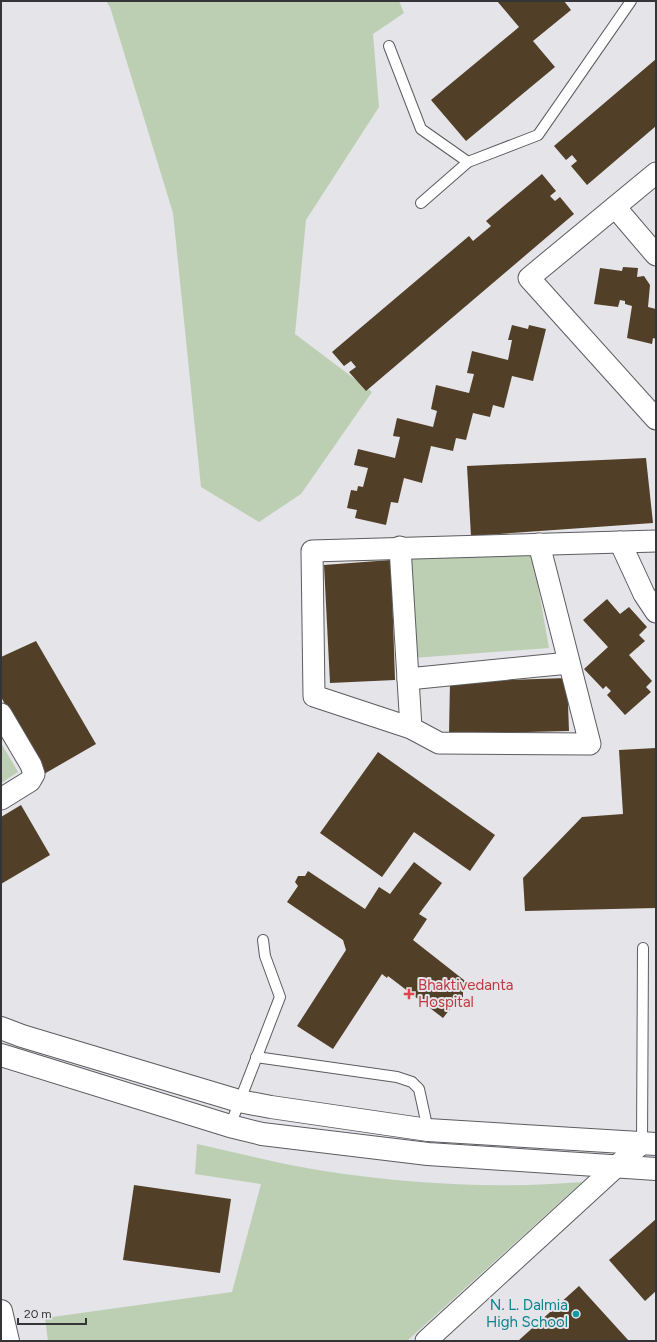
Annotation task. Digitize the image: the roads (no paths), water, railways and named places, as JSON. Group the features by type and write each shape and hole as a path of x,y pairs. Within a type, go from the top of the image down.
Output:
{"main road":[{"path":"1,1028 22,1036 239,1101 271,1107 428,1130 649,1144"},
{"path":"1,1054 230,1126 262,1134 428,1154 656,1169"},
{"path":"1,1311 8,1341"}],"street":[{"path":"656,173 529,278 656,419"},
{"path":"615,207 656,255"},
{"path":"538,544 590,744 439,742 411,728 314,696 312,550 400,547 656,541"},
{"path":"620,542 644,594 656,612"},
{"path":"400,547 411,728"},
{"path":"408,679 569,663"},
{"path":"1,714 31,765 34,774 30,781 1,799"},
{"path":"426,1341 617,1167 649,1144"}],"lane":[{"path":"421,202 468,162 538,135 631,1"},
{"path":"389,46 421,129 468,162"},
{"path":"230,1126 280,997 265,956 264,940"},
{"path":"643,948 649,1144"},
{"path":"256,1057 397,1078 412,1082 419,1089 428,1130"}],"place":[{"name":"Bhaktivedanta Hospital","path":"409,994"},
{"name":"N. L. Dalmia High School","path":"576,1314"}]}
